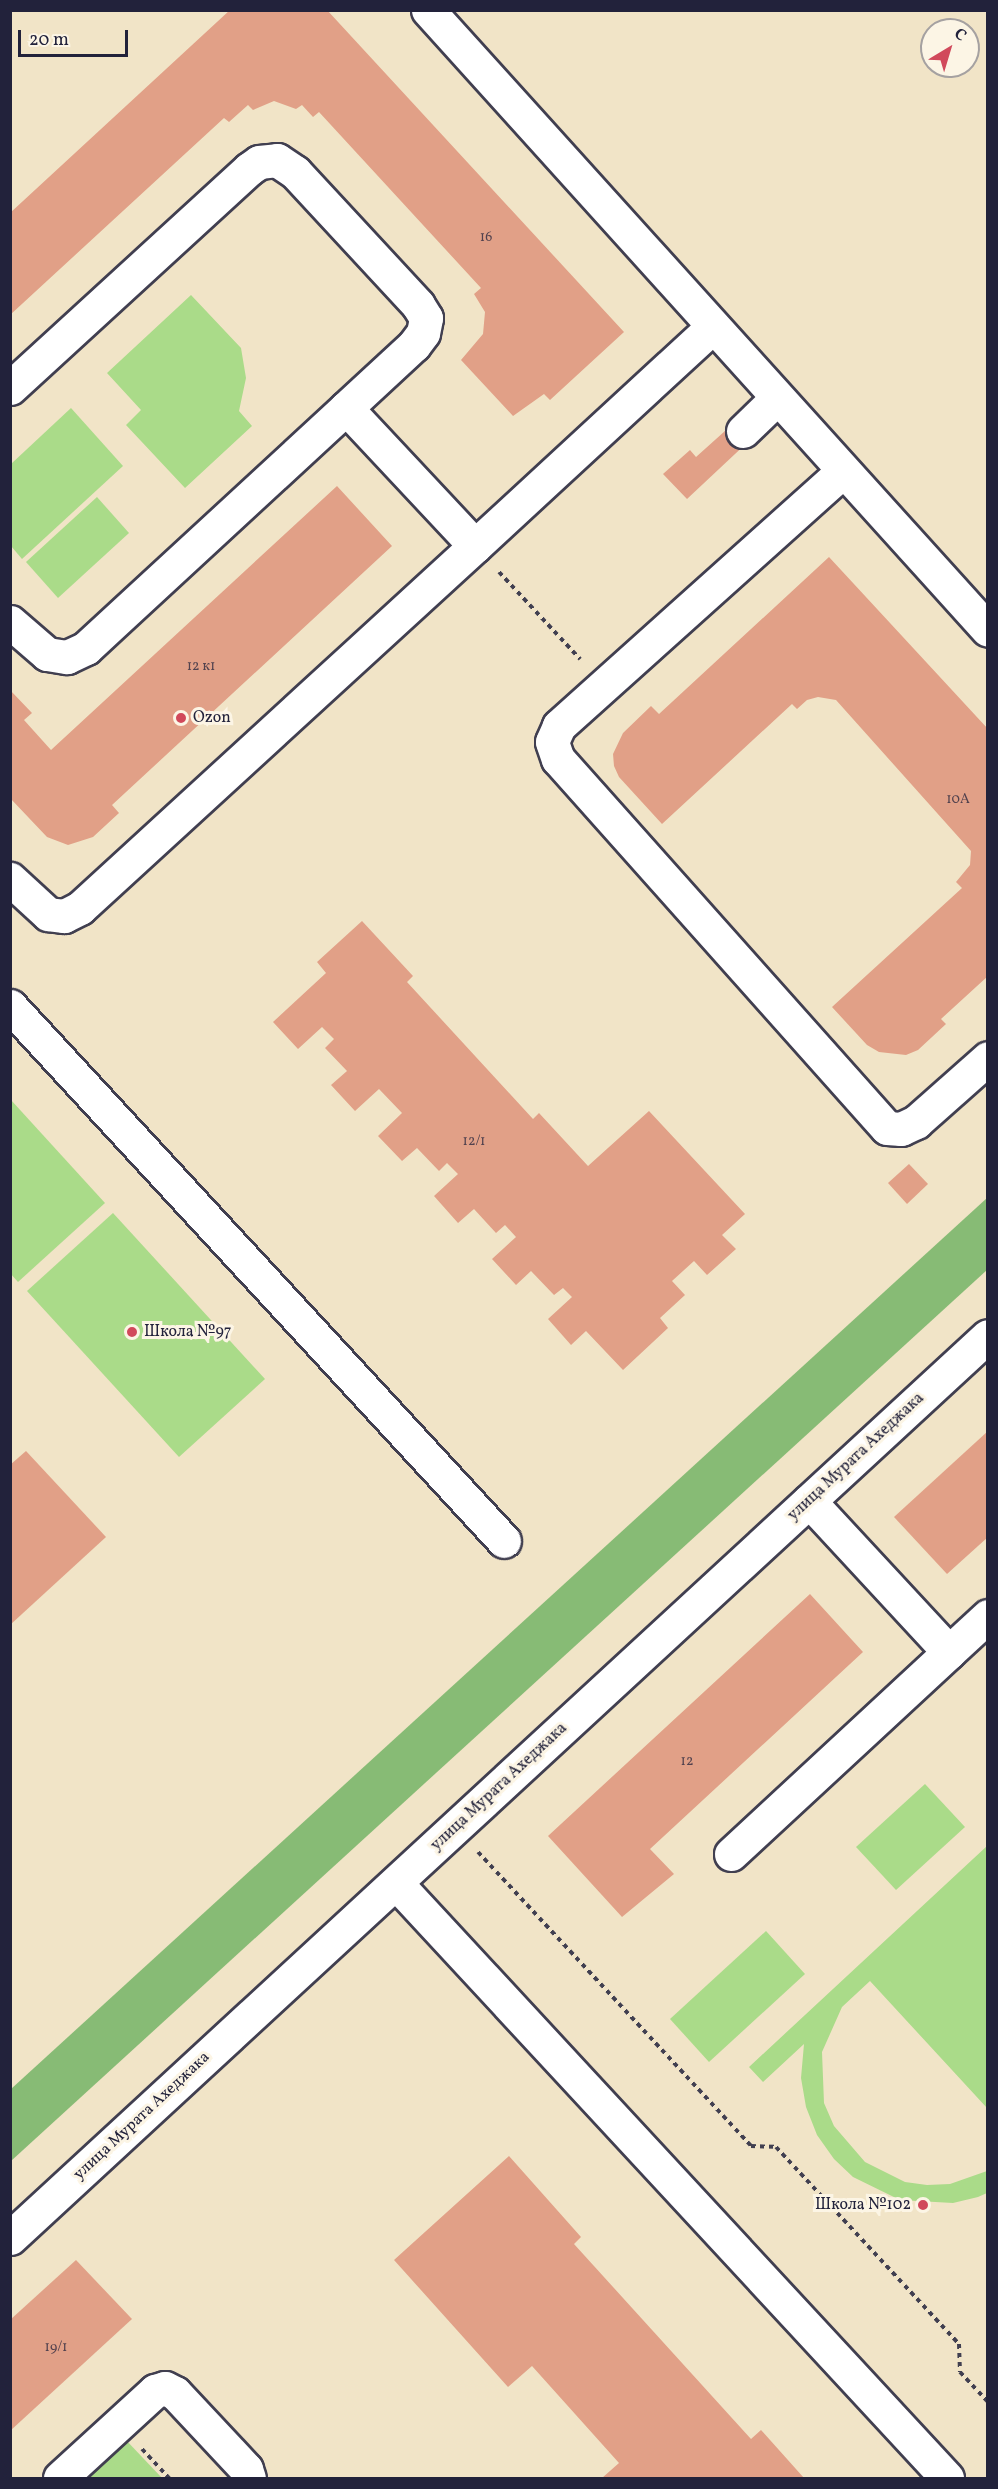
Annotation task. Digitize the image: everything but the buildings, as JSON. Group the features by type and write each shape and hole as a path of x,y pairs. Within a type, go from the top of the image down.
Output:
{"street":[{"path":"428,10 711,328 987,630"},
{"path":"10,388 259,162 277,160 295,172 418,305 426,318 423,333 414,345 86,648 67,657 47,654 10,622"},
{"path":"10,879 48,914 64,916 80,908 711,328"},
{"path":"743,430 777,398"},
{"path":"346,408 475,546"},
{"path":"843,471 559,726 552,742 558,759 887,1128 901,1129 916,1122 987,1058"},
{"path":"10,1006 504,1541"},
{"name":"улица Мурата Ахеджака","path":"10,2238 987,1336"},
{"path":"809,1501 949,1652"},
{"path":"731,1854 987,1617"},
{"path":"396,1882 947,2478"},
{"path":"60,2478 155,2391 165,2388 175,2393 246,2469 249,2478"}],"path":[{"path":"475,546 605,686"},
{"path":"456,1827 751,2146 776,2147 959,2344 960,2372 987,2402"}],"green space":[{"path":"191,295 241,348 246,378 239,411 252,426 185,488 126,425 141,410 107,373"},
{"path":"71,408 123,466 22,559 11,546 11,464"},
{"path":"97,497 129,533 58,598 26,562"},
{"path":"11,1100 105,1203 18,1282 10,1273"},
{"path":"987,1198 987,1270 11,2161 11,2089"},
{"path":"113,1213 265,1379 179,1457 27,1291"},
{"path":"925,1784 965,1827 896,1890 856,1847"},
{"path":"987,1846 987,2108 870,1981 842,2007 822,2052 824,2103 834,2126 865,2162 905,2182 927,2185 950,2184 987,2171 987,2193 978,2197 953,2203 900,2200 853,2177 834,2159 817,2135 806,2107 801,2078 804,2044 763,2082 749,2067"},
{"path":"766,1931 805,1974 709,2062 670,2019"},
{"path":"125,2439 162,2478 82,2478"}],"place":[{"name":"Ozon","path":"181,718"},
{"name":"Школа №97","path":"132,1332"},
{"name":"Школа №102","path":"923,2205"}]}
